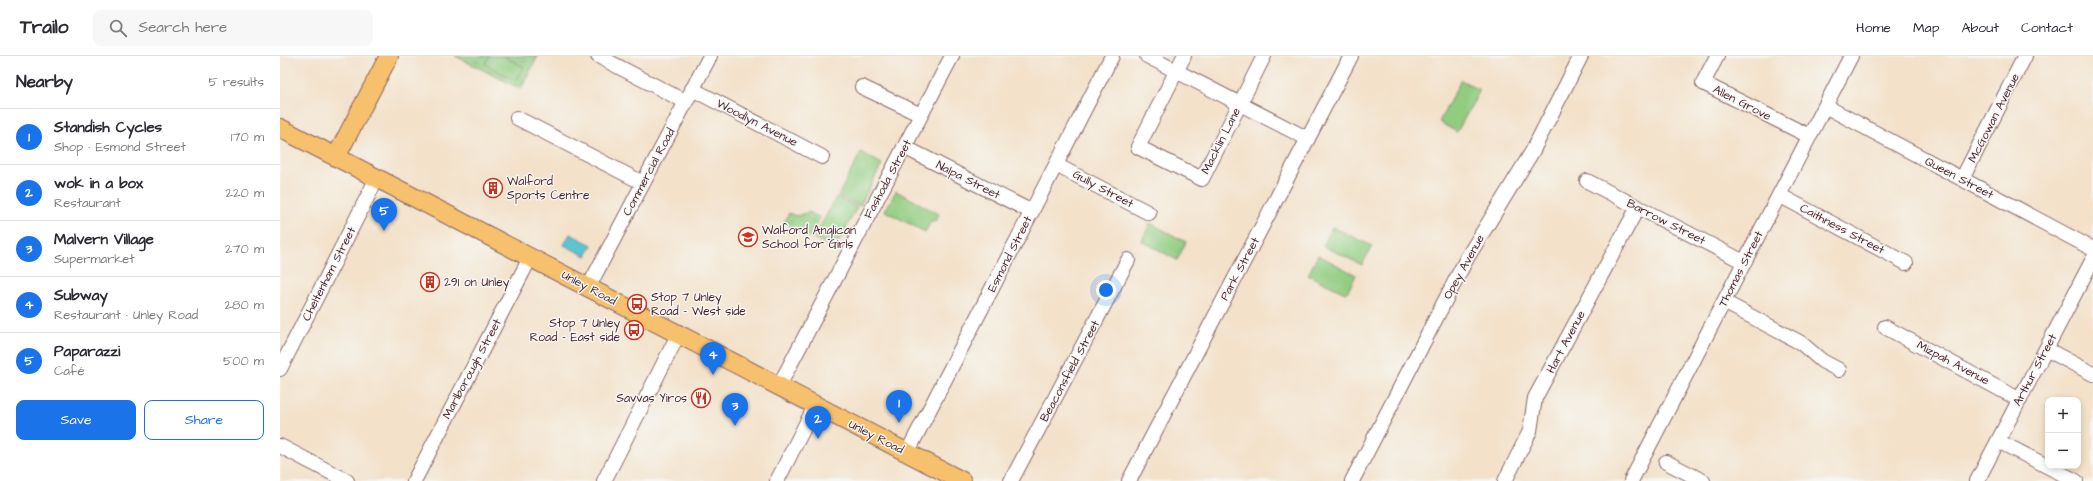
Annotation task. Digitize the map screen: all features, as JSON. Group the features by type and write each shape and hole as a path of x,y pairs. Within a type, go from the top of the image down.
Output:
{"main road":[{"path":"336,157 389,56"},
{"name":"Unley Road","path":"280,128 962,481"}],"street":[{"name":"Woodlyn Avenue","path":"598,56 689,95 822,157"},
{"name":"Commercial Road","path":"588,288 710,56"},
{"name":"Fashoda Street","path":"779,386 952,56"},
{"name":"Esmond Street","path":"907,453 1112,56"},
{"path":"1147,56 1308,139"},
{"name":"Macklin Lane","path":"1184,56 1138,146 1202,179 1264,56"},
{"name":"Park Street","path":"1129,481 1351,56"},
{"name":"Opey Avenue","path":"1352,481 1466,258 1532,152 1581,56"},
{"name":"Allen Grove","path":"1717,56 1703,83 1809,136"},
{"name":"Thomas Street","path":"1631,481 1851,56"},
{"name":"McGowan Avenue","path":"1962,179 2026,56"},
{"path":"862,87 921,115"},
{"name":"Queen Street","path":"1825,106 2093,249"},
{"path":"517,118 643,183"},
{"name":"Nalpa Street","path":"904,147 1032,212"},
{"name":"Gully Street","path":"1056,165 1149,213"},
{"name":"Cheltenham Street","path":"280,369 377,178"},
{"name":"Barrow Street","path":"1587,181 1744,262"},
{"name":"Caithness Street","path":"1779,195 1906,263"},
{"name":"Hart Avenue","path":"1505,481 1530,431 1535,398 1638,207"},
{"name":"Marlborough Street","path":"414,481 530,258"},
{"name":"Arthur Street","path":"1977,481 2093,259"},
{"name":"Beaconsfield Street","path":"1011,481 1128,260"},
{"path":"1724,302 1801,343 1822,361 1839,370"},
{"name":"Mizpah Avenue","path":"1885,327 2020,400"},
{"path":"604,481 678,334"},
{"path":"2046,349 2093,374"},
{"path":"778,481 815,406"},
{"path":"1998,440 2076,481"},
{"path":"280,446 348,481"},
{"path":"1666,462 1703,481"}],"green space":[{"path":"455,56 538,56 521,89"},
{"path":"489,56 504,56 524,67 516,81 485,64"},
{"path":"1461,80 1480,90 1457,132 1439,122"},
{"path":"861,152 882,164 860,206 838,196"},
{"path":"896,191 939,214 935,222 932,220 925,232 885,211"},
{"path":"836,197 857,207 835,249 814,238"},
{"path":"809,212 820,218 810,237 786,225 784,222 789,213 796,216"},
{"path":"1150,223 1186,242 1177,260 1142,241"},
{"path":"1332,227 1372,246 1362,265 1323,246"},
{"path":"1318,255 1356,275 1348,291 1345,293 1308,275"}],"water":[{"path":"570,234 592,245 586,256 564,245"}],"place":[{"name":"Walford Sports Centre","path":"493,188"},
{"name":"Paparazzi","path":"384,231"},
{"name":"Walford Anglican School for Girls","path":"748,237"},
{"name":"291 on Unley","path":"430,282"},
{"name":"Stop 7 Unley Road - West side","path":"637,304"},
{"name":"Stop 7 Unley Road - East side","path":"634,330"},
{"name":"Subway","path":"713,375"},
{"name":"Savvas Yiros","path":"701,398"},
{"name":"Standish Cycles","path":"899,423"},
{"name":"Malvern Village","path":"735,426"},
{"name":"wok in a box","path":"818,439"}]}
